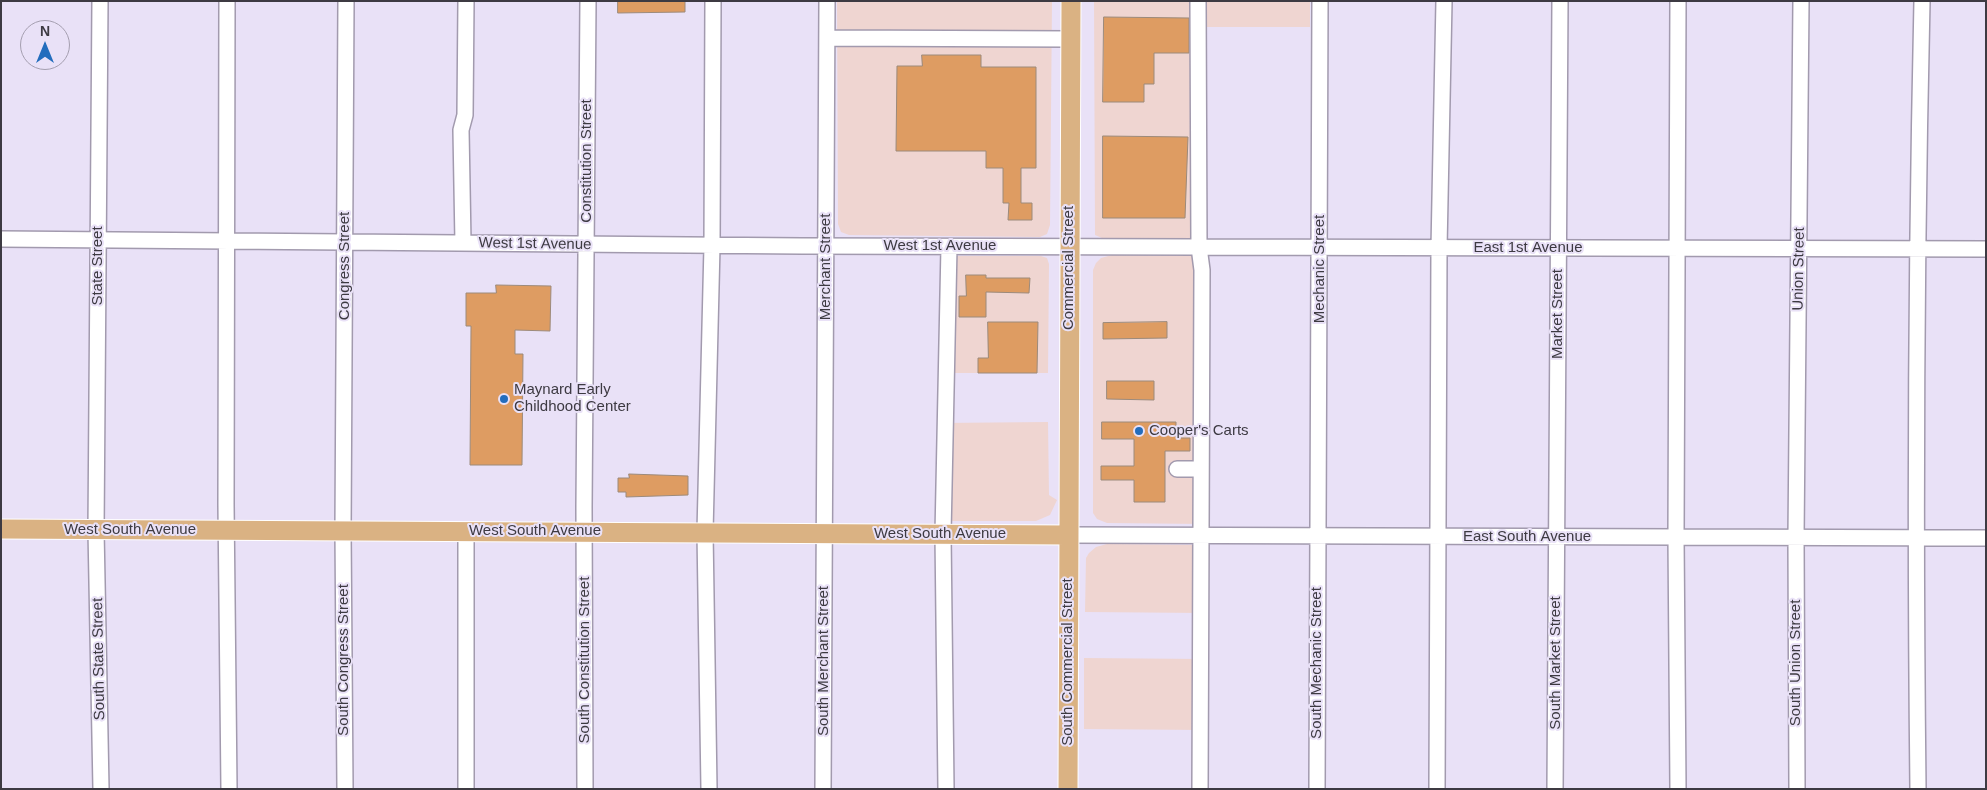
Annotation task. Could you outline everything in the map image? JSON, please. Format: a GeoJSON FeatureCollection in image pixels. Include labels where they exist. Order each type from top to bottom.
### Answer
{"type":"FeatureCollection","features":[{"type":"Feature","properties":{"kind":"main road","name":"Commercial Street"},"geometry":{"type":"LineString","coordinates":[[1068,535],[1071,1]]}},
{"type":"Feature","properties":{"kind":"main road","name":"West South Avenue"},"geometry":{"type":"LineString","coordinates":[[1,528],[1068,535]]}},
{"type":"Feature","properties":{"kind":"main road","name":"South Commercial Street"},"geometry":{"type":"LineString","coordinates":[[1068,535],[1068,789]]}},
{"type":"Feature","properties":{"kind":"street","name":"State Street"},"geometry":{"type":"LineString","coordinates":[[96,530],[100,1]]}},
{"type":"Feature","properties":{"kind":"street"},"geometry":{"type":"LineString","coordinates":[[227,1],[226,530],[229,789]]}},
{"type":"Feature","properties":{"kind":"street","name":"Congress Street"},"geometry":{"type":"LineString","coordinates":[[344,530],[346,1]]}},
{"type":"Feature","properties":{"kind":"street"},"geometry":{"type":"LineString","coordinates":[[463,243],[461,130],[465,115],[466,1]]}},
{"type":"Feature","properties":{"kind":"street","name":"Constitution Street"},"geometry":{"type":"LineString","coordinates":[[584,531],[588,1]]}},
{"type":"Feature","properties":{"kind":"street"},"geometry":{"type":"LineString","coordinates":[[709,789],[705,532],[712,246],[713,1]]}},
{"type":"Feature","properties":{"kind":"street","name":"Merchant Street"},"geometry":{"type":"LineString","coordinates":[[824,534],[827,1]]}},
{"type":"Feature","properties":{"kind":"street"},"geometry":{"type":"LineString","coordinates":[[1198,1],[1199,247],[1202,270],[1200,789]]}},
{"type":"Feature","properties":{"kind":"street","name":"Mechanic Street"},"geometry":{"type":"LineString","coordinates":[[1318,536],[1320,1]]}},
{"type":"Feature","properties":{"kind":"street"},"geometry":{"type":"LineString","coordinates":[[1437,789],[1438,248],[1444,1]]}},
{"type":"Feature","properties":{"kind":"street","name":"Market Street"},"geometry":{"type":"LineString","coordinates":[[1556,537],[1560,1]]}},
{"type":"Feature","properties":{"kind":"street"},"geometry":{"type":"LineString","coordinates":[[1678,1],[1676,537],[1678,789]]}},
{"type":"Feature","properties":{"kind":"street","name":"Union Street"},"geometry":{"type":"LineString","coordinates":[[1796,537],[1801,1]]}},
{"type":"Feature","properties":{"kind":"street"},"geometry":{"type":"LineString","coordinates":[[1918,789],[1915,537],[1917,248],[1922,1]]}},
{"type":"Feature","properties":{"kind":"street"},"geometry":{"type":"LineString","coordinates":[[827,38],[1070,39]]}},
{"type":"Feature","properties":{"kind":"street","name":"West 1st Avenue"},"geometry":{"type":"LineString","coordinates":[[1,239],[712,246],[1070,247]]}},
{"type":"Feature","properties":{"kind":"street"},"geometry":{"type":"LineString","coordinates":[[946,789],[943,534],[949,247]]}},
{"type":"Feature","properties":{"kind":"street","name":"East 1st Avenue"},"geometry":{"type":"LineString","coordinates":[[1070,247],[1986,248]]}},
{"type":"Feature","properties":{"kind":"street"},"geometry":{"type":"LineString","coordinates":[[1177,469],[1201,469]]}},
{"type":"Feature","properties":{"kind":"street","name":"South State Street"},"geometry":{"type":"LineString","coordinates":[[96,530],[101,789]]}},
{"type":"Feature","properties":{"kind":"street","name":"South Congress Street"},"geometry":{"type":"LineString","coordinates":[[344,530],[345,789]]}},
{"type":"Feature","properties":{"kind":"street"},"geometry":{"type":"LineString","coordinates":[[466,531],[466,789]]}},
{"type":"Feature","properties":{"kind":"street","name":"South Constitution Street"},"geometry":{"type":"LineString","coordinates":[[584,531],[585,789]]}},
{"type":"Feature","properties":{"kind":"street","name":"South Merchant Street"},"geometry":{"type":"LineString","coordinates":[[823,789],[824,534]]}},
{"type":"Feature","properties":{"kind":"street","name":"East South Avenue"},"geometry":{"type":"LineString","coordinates":[[1068,535],[1986,538]]}},
{"type":"Feature","properties":{"kind":"street","name":"South Mechanic Street"},"geometry":{"type":"LineString","coordinates":[[1317,789],[1318,536]]}},
{"type":"Feature","properties":{"kind":"street","name":"South Market Street"},"geometry":{"type":"LineString","coordinates":[[1555,789],[1556,537]]}},
{"type":"Feature","properties":{"kind":"street","name":"South Union Street"},"geometry":{"type":"LineString","coordinates":[[1796,537],[1797,789]]}},
{"type":"Feature","properties":{"kind":"shaded area"},"geometry":{"type":"Polygon","coordinates":[[[837,1],[1052,1],[1050,225],[1047,234],[1040,237],[849,235],[841,232],[838,224],[837,1]]]}},
{"type":"Feature","properties":{"kind":"shaded area"},"geometry":{"type":"Polygon","coordinates":[[[1094,1],[1310,1],[1310,27],[1206,27],[1204,238],[1102,238],[1095,235],[1094,1]]]}},
{"type":"Feature","properties":{"kind":"shaded area"},"geometry":{"type":"Polygon","coordinates":[[[1112,255],[1205,256],[1203,524],[1107,523],[1097,519],[1093,513],[1093,270],[1101,258],[1112,255]]]}},
{"type":"Feature","properties":{"kind":"shaded area"},"geometry":{"type":"Polygon","coordinates":[[[942,256],[1041,256],[1047,258],[1049,264],[1048,373],[940,373],[942,256]]]}},
{"type":"Feature","properties":{"kind":"shaded area"},"geometry":{"type":"Polygon","coordinates":[[[1048,422],[1049,495],[1057,500],[1050,515],[1036,521],[937,521],[939,423],[1048,422]]]}},
{"type":"Feature","properties":{"kind":"shaded area"},"geometry":{"type":"Polygon","coordinates":[[[1107,544],[1204,545],[1203,613],[1085,612],[1086,558],[1096,547],[1107,544]]]}},
{"type":"Feature","properties":{"kind":"shaded area"},"geometry":{"type":"Polygon","coordinates":[[[1084,658],[1203,659],[1203,730],[1084,729],[1084,658]]]}},
{"type":"Feature","properties":{"kind":"building"},"geometry":{"type":"Polygon","coordinates":[[[618,1],[685,1],[685,12],[618,13],[618,1]]]}},
{"type":"Feature","properties":{"kind":"building"},"geometry":{"type":"Polygon","coordinates":[[[1104,17],[1189,18],[1189,53],[1154,53],[1154,84],[1144,84],[1144,102],[1103,102],[1104,17]]]}},
{"type":"Feature","properties":{"kind":"building"},"geometry":{"type":"Polygon","coordinates":[[[922,55],[981,55],[981,67],[1036,67],[1036,168],[1021,168],[1021,203],[1032,203],[1032,220],[1008,220],[1009,203],[1003,203],[1003,168],[986,168],[986,151],[896,151],[897,66],[922,66],[922,55]]]}},
{"type":"Feature","properties":{"kind":"building"},"geometry":{"type":"Polygon","coordinates":[[[1103,136],[1188,137],[1185,218],[1103,218],[1103,136]]]}},
{"type":"Feature","properties":{"kind":"building"},"geometry":{"type":"Polygon","coordinates":[[[966,275],[986,275],[986,278],[1030,278],[1029,293],[986,292],[986,317],[959,317],[959,296],[966,296],[966,275]]]}},
{"type":"Feature","properties":{"kind":"building"},"geometry":{"type":"Polygon","coordinates":[[[496,285],[551,286],[550,331],[515,330],[515,354],[523,354],[522,465],[470,465],[471,326],[466,326],[466,293],[496,293],[496,285]]]}},
{"type":"Feature","properties":{"kind":"building"},"geometry":{"type":"Polygon","coordinates":[[[988,322],[1038,322],[1037,373],[978,373],[978,358],[988,358],[988,322]]]}},
{"type":"Feature","properties":{"kind":"building"},"geometry":{"type":"Polygon","coordinates":[[[1167,322],[1167,338],[1103,339],[1103,323],[1167,322]]]}},
{"type":"Feature","properties":{"kind":"building"},"geometry":{"type":"Polygon","coordinates":[[[1107,381],[1154,381],[1154,400],[1107,399],[1107,381]]]}},
{"type":"Feature","properties":{"kind":"building"},"geometry":{"type":"Polygon","coordinates":[[[1102,422],[1176,422],[1176,438],[1190,438],[1190,451],[1165,451],[1165,502],[1134,502],[1134,480],[1101,480],[1101,466],[1134,466],[1134,439],[1102,439],[1102,422]]]}},
{"type":"Feature","properties":{"kind":"building"},"geometry":{"type":"Polygon","coordinates":[[[629,474],[688,476],[688,495],[626,497],[626,492],[618,492],[618,478],[629,478],[629,474]]]}},
{"type":"Feature","properties":{"kind":"place","name":"Maynard Early Childhood Center"},"geometry":{"type":"Point","coordinates":[504,399]}},
{"type":"Feature","properties":{"kind":"place","name":"Cooper's Carts"},"geometry":{"type":"Point","coordinates":[1139,431]}}]}
